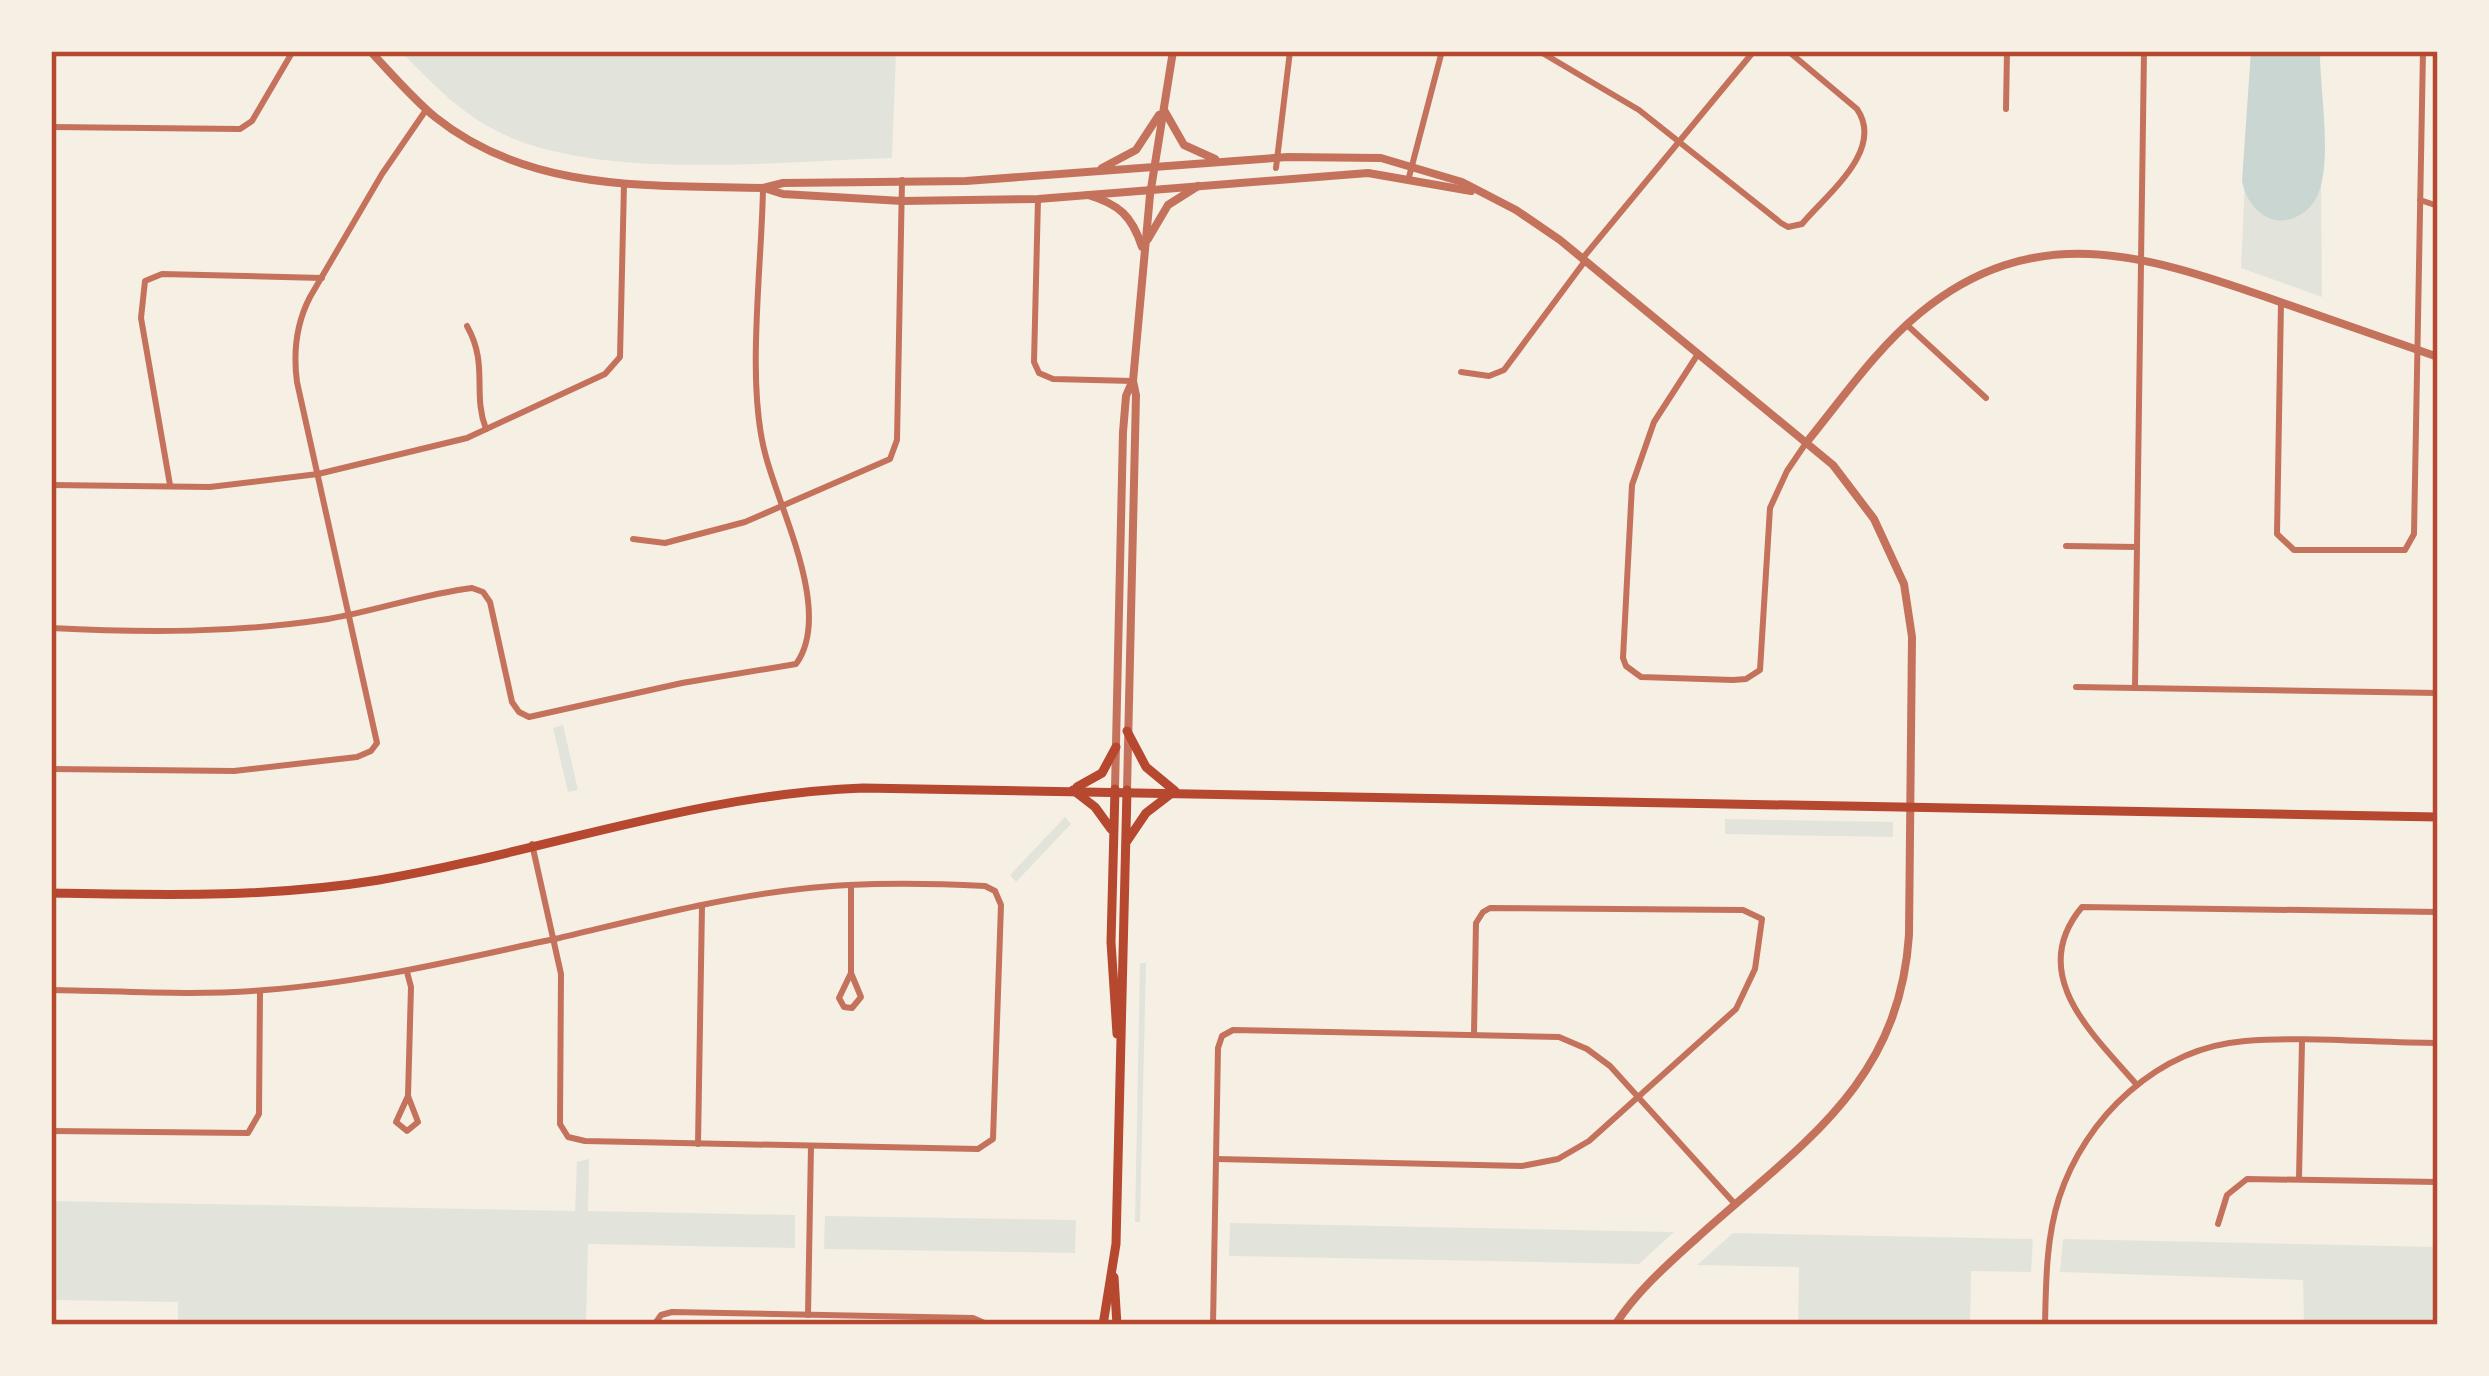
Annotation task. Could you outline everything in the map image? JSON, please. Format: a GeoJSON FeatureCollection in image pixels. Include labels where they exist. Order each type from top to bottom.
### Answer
{"type":"FeatureCollection","features":[{"type":"Feature","properties":{"kind":"main road"},"geometry":{"type":"LineString","coordinates":[[1127,730],[1146,767],[1175,791]]}},
{"type":"Feature","properties":{"kind":"main road"},"geometry":{"type":"LineString","coordinates":[[1072,789],[1102,773],[1116,747]]}},
{"type":"Feature","properties":{"kind":"main road"},"geometry":{"type":"LineString","coordinates":[[1072,789],[1095,806],[1113,833]]}},
{"type":"Feature","properties":{"kind":"main road"},"geometry":{"type":"LineString","coordinates":[[51,893],[213,896],[287,892],[386,878],[702,805],[805,790],[1115,789],[2438,817]]}},
{"type":"Feature","properties":{"kind":"main road"},"geometry":{"type":"LineString","coordinates":[[1115,789],[1111,942],[1119,1051]]}},
{"type":"Feature","properties":{"kind":"main road"},"geometry":{"type":"LineString","coordinates":[[1117,1325],[1113,1268],[1127,790]]}},
{"type":"Feature","properties":{"kind":"main road"},"geometry":{"type":"LineString","coordinates":[[1125,846],[1145,813],[1175,791]]}},
{"type":"Feature","properties":{"kind":"main road"},"geometry":{"type":"LineString","coordinates":[[1103,1325],[1113,1268]]}},
{"type":"Feature","properties":{"kind":"street"},"geometry":{"type":"LineString","coordinates":[[51,127],[241,129],[252,122],[292,51]]}},
{"type":"Feature","properties":{"kind":"street"},"geometry":{"type":"LineString","coordinates":[[370,51],[427,110],[462,136],[507,160],[571,179],[763,188],[783,194],[902,201],[1038,200],[1368,172],[1473,190]]}},
{"type":"Feature","properties":{"kind":"street"},"geometry":{"type":"LineString","coordinates":[[1127,790],[1133,381],[1151,188],[1173,51]]}},
{"type":"Feature","properties":{"kind":"street"},"geometry":{"type":"LineString","coordinates":[[1276,163],[1290,51]]}},
{"type":"Feature","properties":{"kind":"street"},"geometry":{"type":"LineString","coordinates":[[1409,177],[1442,51]]}},
{"type":"Feature","properties":{"kind":"street"},"geometry":{"type":"LineString","coordinates":[[1539,51],[1621,98],[1788,226],[1802,224],[1863,150],[1866,129],[1848,100],[1788,51]]}},
{"type":"Feature","properties":{"kind":"street"},"geometry":{"type":"LineString","coordinates":[[1460,372],[1489,376],[1504,370],[1584,260],[1754,51]]}},
{"type":"Feature","properties":{"kind":"street"},"geometry":{"type":"LineString","coordinates":[[2006,109],[2007,51]]}},
{"type":"Feature","properties":{"kind":"street"},"geometry":{"type":"LineString","coordinates":[[2134,687],[2144,51]]}},
{"type":"Feature","properties":{"kind":"street"},"geometry":{"type":"LineString","coordinates":[[2281,302],[2276,526],[2281,541],[2294,550],[2396,553],[2414,540],[2423,51]]}},
{"type":"Feature","properties":{"kind":"street"},"geometry":{"type":"LineString","coordinates":[[1163,109],[1184,145],[1226,161]]}},
{"type":"Feature","properties":{"kind":"street"},"geometry":{"type":"LineString","coordinates":[[1096,171],[1136,150],[1163,109]]}},
{"type":"Feature","properties":{"kind":"street"},"geometry":{"type":"LineString","coordinates":[[51,769],[234,771],[364,755],[375,747],[378,735],[297,382],[295,350],[303,311],[382,174],[427,110]]}},
{"type":"Feature","properties":{"kind":"street"},"geometry":{"type":"LineString","coordinates":[[763,188],[783,183],[966,181],[1343,156],[1412,165],[1462,182],[1516,210],[1584,260],[1806,443],[1856,490],[1904,584],[1912,637],[1908,955],[1902,987],[1881,1049],[1842,1106],[1662,1270],[1615,1325]]}},
{"type":"Feature","properties":{"kind":"street"},"geometry":{"type":"LineString","coordinates":[[633,539],[665,543],[725,528],[880,466],[895,450],[902,180]]}},
{"type":"Feature","properties":{"kind":"street"},"geometry":{"type":"LineString","coordinates":[[51,485],[246,484],[318,475],[449,444],[605,374],[617,364],[624,184]]}},
{"type":"Feature","properties":{"kind":"street"},"geometry":{"type":"LineString","coordinates":[[1144,252],[1167,206],[1203,184]]}},
{"type":"Feature","properties":{"kind":"street"},"geometry":{"type":"LineString","coordinates":[[51,628],[221,631],[350,614],[478,589],[490,602],[512,702],[518,712],[530,717],[682,683],[791,667],[802,653],[806,602],[800,553],[764,451],[758,397],[763,188]]}},
{"type":"Feature","properties":{"kind":"street"},"geometry":{"type":"LineString","coordinates":[[1081,193],[1120,207],[1144,252]]}},
{"type":"Feature","properties":{"kind":"street"},"geometry":{"type":"LineString","coordinates":[[1038,200],[1034,362],[1039,373],[1053,379],[1133,381]]}},
{"type":"Feature","properties":{"kind":"street"},"geometry":{"type":"LineString","coordinates":[[2420,200],[2438,206]]}},
{"type":"Feature","properties":{"kind":"street"},"geometry":{"type":"LineString","coordinates":[[1698,354],[1654,422],[1633,485],[1623,658],[1640,677],[1746,680],[1760,670],[1770,508],[1787,470],[1871,362],[1907,325],[1970,281],[2020,262],[2098,252],[2142,257],[2438,357]]}},
{"type":"Feature","properties":{"kind":"street"},"geometry":{"type":"LineString","coordinates":[[170,486],[141,318],[145,281],[162,274],[322,278]]}},
{"type":"Feature","properties":{"kind":"street"},"geometry":{"type":"LineString","coordinates":[[1907,325],[1986,398]]}},
{"type":"Feature","properties":{"kind":"street"},"geometry":{"type":"LineString","coordinates":[[467,326],[480,349],[481,416],[486,429]]}},
{"type":"Feature","properties":{"kind":"street"},"geometry":{"type":"LineString","coordinates":[[1115,789],[1122,451],[1126,396],[1133,381]]}},
{"type":"Feature","properties":{"kind":"street"},"geometry":{"type":"LineString","coordinates":[[2066,546],[2137,547]]}},
{"type":"Feature","properties":{"kind":"street"},"geometry":{"type":"LineString","coordinates":[[2076,687],[2438,693]]}},
{"type":"Feature","properties":{"kind":"street"},"geometry":{"type":"LineString","coordinates":[[51,990],[260,991],[407,972],[555,939],[702,905],[802,889],[981,885],[998,896],[996,1130],[991,1142],[978,1149],[579,1141],[563,1131],[562,982],[555,939],[532,844]]}},
{"type":"Feature","properties":{"kind":"street"},"geometry":{"type":"LineString","coordinates":[[850,973],[861,999],[849,1008],[839,998],[850,973],[851,885]]}},
{"type":"Feature","properties":{"kind":"street"},"geometry":{"type":"LineString","coordinates":[[698,1144],[702,905]]}},
{"type":"Feature","properties":{"kind":"street"},"geometry":{"type":"LineString","coordinates":[[2137,1085],[2076,1013],[2063,989],[2064,948],[2082,907],[2438,911]]}},
{"type":"Feature","properties":{"kind":"street"},"geometry":{"type":"LineString","coordinates":[[1216,1159],[1541,1164],[1581,1148],[1736,1009],[1750,986],[1760,949],[1763,926],[1759,914],[1743,910],[1490,908],[1477,923],[1474,1034]]}},
{"type":"Feature","properties":{"kind":"street"},"geometry":{"type":"LineString","coordinates":[[407,972],[411,986],[408,1096],[418,1122],[407,1131],[396,1121],[408,1096]]}},
{"type":"Feature","properties":{"kind":"street"},"geometry":{"type":"LineString","coordinates":[[51,1131],[248,1133],[259,1114],[260,991]]}},
{"type":"Feature","properties":{"kind":"street"},"geometry":{"type":"LineString","coordinates":[[1213,1325],[1218,1048],[1226,1032],[1558,1037],[1578,1044],[1610,1066],[1735,1204]]}},
{"type":"Feature","properties":{"kind":"street"},"geometry":{"type":"LineString","coordinates":[[2045,1325],[2047,1258],[2065,1182],[2086,1141],[2137,1085],[2178,1059],[2245,1041],[2438,1043]]}},
{"type":"Feature","properties":{"kind":"street"},"geometry":{"type":"LineString","coordinates":[[2299,1178],[2302,1042]]}},
{"type":"Feature","properties":{"kind":"street"},"geometry":{"type":"LineString","coordinates":[[808,1315],[811,1146]]}},
{"type":"Feature","properties":{"kind":"street"},"geometry":{"type":"LineString","coordinates":[[2218,1223],[2227,1195],[2238,1184],[2257,1178],[2438,1182]]}},
{"type":"Feature","properties":{"kind":"street"},"geometry":{"type":"LineString","coordinates":[[654,1325],[661,1315],[672,1312],[973,1318],[989,1325]]}},
{"type":"Feature","properties":{"kind":"shaded area"},"geometry":{"type":"Polygon","coordinates":[[[400,51],[896,51],[892,158],[686,165],[579,156],[532,145],[491,128],[454,103],[400,51]]]}},
{"type":"Feature","properties":{"kind":"shaded area"},"geometry":{"type":"Polygon","coordinates":[[[2251,51],[2320,51],[2322,297],[2241,268],[2251,51]]]}},
{"type":"Feature","properties":{"kind":"shaded area"},"geometry":{"type":"Polygon","coordinates":[[[2251,51],[2320,51],[2323,177],[2310,207],[2288,220],[2259,211],[2242,181],[2251,51]]]}},
{"type":"Feature","properties":{"kind":"shaded area"},"geometry":{"type":"Polygon","coordinates":[[[563,725],[578,790],[568,792],[553,728],[563,725]]]}},
{"type":"Feature","properties":{"kind":"shaded area"},"geometry":{"type":"Polygon","coordinates":[[[1065,817],[1071,824],[1016,882],[1010,875],[1065,817]]]}},
{"type":"Feature","properties":{"kind":"shaded area"},"geometry":{"type":"Polygon","coordinates":[[[1725,819],[1893,822],[1893,837],[1725,834],[1725,819]]]}},
{"type":"Feature","properties":{"kind":"shaded area"},"geometry":{"type":"Polygon","coordinates":[[[1140,963],[1146,963],[1140,1222],[1135,1222],[1140,963]]]}},
{"type":"Feature","properties":{"kind":"shaded area"},"geometry":{"type":"Polygon","coordinates":[[[589,1159],[588,1211],[795,1215],[795,1248],[588,1244],[586,1325],[178,1325],[178,1302],[51,1300],[51,1201],[575,1211],[577,1162],[589,1159]]]}},
{"type":"Feature","properties":{"kind":"shaded area"},"geometry":{"type":"Polygon","coordinates":[[[825,1216],[1076,1220],[1075,1253],[824,1249],[825,1216]]]}},
{"type":"Feature","properties":{"kind":"shaded area"},"geometry":{"type":"Polygon","coordinates":[[[1230,1223],[1674,1232],[1639,1264],[1229,1256],[1230,1223]]]}},
{"type":"Feature","properties":{"kind":"shaded area"},"geometry":{"type":"Polygon","coordinates":[[[1733,1233],[2033,1239],[2031,1272],[1971,1271],[1970,1325],[1798,1325],[1799,1267],[1697,1265],[1733,1233]]]}},
{"type":"Feature","properties":{"kind":"shaded area"},"geometry":{"type":"Polygon","coordinates":[[[2063,1239],[2438,1247],[2438,1325],[2304,1325],[2303,1280],[2060,1272],[2063,1239]]]}}]}
